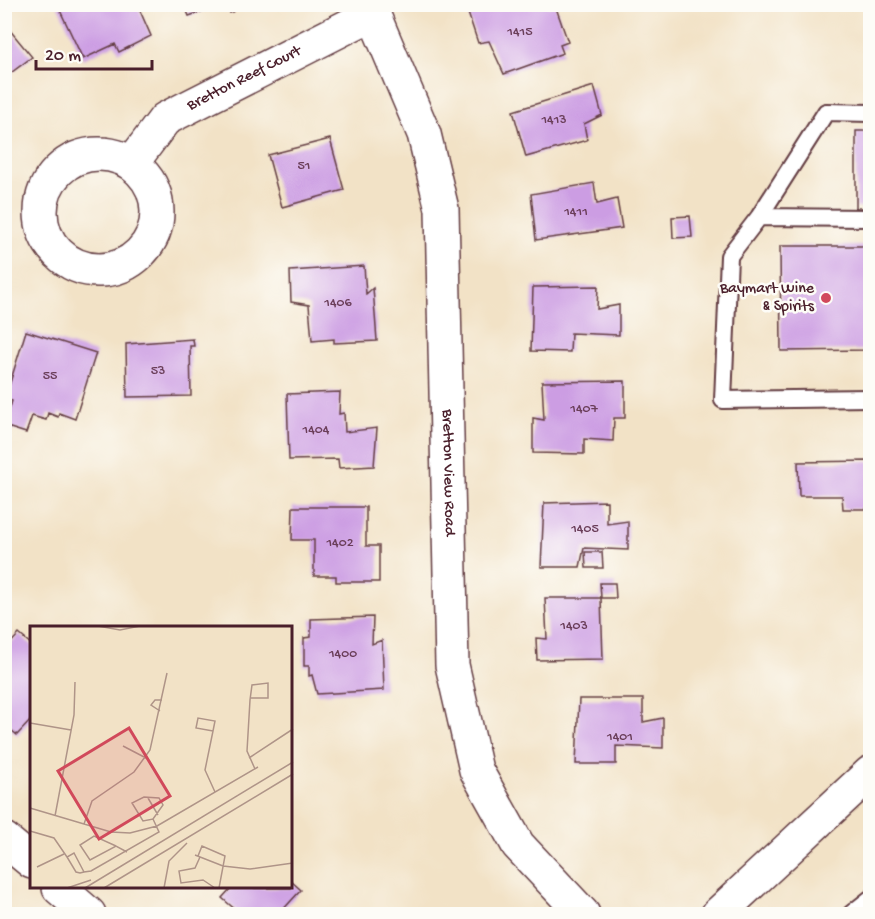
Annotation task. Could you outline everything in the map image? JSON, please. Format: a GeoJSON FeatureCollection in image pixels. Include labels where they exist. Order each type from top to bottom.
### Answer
{"type":"FeatureCollection","features":[{"type":"Feature","properties":{"kind":"street","name":"Bretton Reef Court"},"geometry":{"type":"LineString","coordinates":[[132,163],[165,119],[371,9]]}},
{"type":"Feature","properties":{"kind":"street","name":"Bretton View Road"},"geometry":{"type":"LineString","coordinates":[[371,9],[424,134],[442,209],[452,664],[476,770],[518,845],[583,915]]}},
{"type":"Feature","properties":{"kind":"street"},"geometry":{"type":"LineString","coordinates":[[718,915],[870,773]]}},
{"type":"Feature","properties":{"kind":"street"},"geometry":{"type":"LineString","coordinates":[[4,839],[30,860]]}},
{"type":"Feature","properties":{"kind":"street"},"geometry":{"type":"LineString","coordinates":[[60,889],[89,915]]}},
{"type":"Feature","properties":{"kind":"lane"},"geometry":{"type":"LineString","coordinates":[[870,113],[826,112],[759,217],[729,256],[723,400],[870,398]]}},
{"type":"Feature","properties":{"kind":"lane"},"geometry":{"type":"LineString","coordinates":[[759,217],[870,218]]}},
{"type":"Feature","properties":{"kind":"lane"},"geometry":{"type":"LineString","coordinates":[[851,915],[870,899]]}},
{"type":"Feature","properties":{"kind":"building"},"geometry":{"type":"Polygon","coordinates":[[[57,4],[137,4],[151,36],[119,52],[115,44],[83,59],[57,4]]]}},
{"type":"Feature","properties":{"kind":"building"},"geometry":{"type":"Polygon","coordinates":[[[184,4],[222,4],[189,16],[184,4]]]}},
{"type":"Feature","properties":{"kind":"building"},"geometry":{"type":"Polygon","coordinates":[[[226,4],[248,4],[230,13],[226,4]]]}},
{"type":"Feature","properties":{"kind":"building"},"geometry":{"type":"Polygon","coordinates":[[[481,4],[547,4],[548,7],[555,5],[568,42],[560,45],[563,53],[504,74],[489,41],[478,43],[467,10],[481,4]]]}},
{"type":"Feature","properties":{"kind":"building"},"geometry":{"type":"Polygon","coordinates":[[[4,23],[32,57],[4,78],[4,23]]]}},
{"type":"Feature","properties":{"kind":"building"},"geometry":{"type":"Polygon","coordinates":[[[594,86],[602,115],[584,124],[587,140],[526,157],[513,111],[594,86]]]}},
{"type":"Feature","properties":{"kind":"building"},"geometry":{"type":"Polygon","coordinates":[[[856,131],[870,131],[870,208],[856,208],[856,131]]]}},
{"type":"Feature","properties":{"kind":"building"},"geometry":{"type":"Polygon","coordinates":[[[330,139],[344,190],[282,207],[268,155],[330,139]]]}},
{"type":"Feature","properties":{"kind":"building"},"geometry":{"type":"Polygon","coordinates":[[[594,183],[597,204],[617,199],[622,228],[536,240],[531,194],[594,183]]]}},
{"type":"Feature","properties":{"kind":"building"},"geometry":{"type":"Polygon","coordinates":[[[690,216],[692,237],[673,238],[672,217],[690,216]]]}},
{"type":"Feature","properties":{"kind":"building","name":"Baymart Wine & Spirits"},"geometry":{"type":"Polygon","coordinates":[[[780,246],[870,246],[870,350],[781,351],[780,246]]]}},
{"type":"Feature","properties":{"kind":"building"},"geometry":{"type":"Polygon","coordinates":[[[364,266],[366,294],[373,288],[377,341],[334,343],[334,339],[312,341],[309,305],[291,302],[290,271],[364,266]]]}},
{"type":"Feature","properties":{"kind":"building"},"geometry":{"type":"Polygon","coordinates":[[[598,286],[597,309],[619,305],[619,335],[571,333],[570,352],[531,351],[533,287],[598,286]]]}},
{"type":"Feature","properties":{"kind":"building"},"geometry":{"type":"Polygon","coordinates":[[[26,331],[96,353],[75,419],[59,413],[58,417],[48,413],[46,420],[32,416],[26,433],[4,426],[12,401],[5,399],[26,331]]]}},
{"type":"Feature","properties":{"kind":"building"},"geometry":{"type":"Polygon","coordinates":[[[193,339],[194,346],[190,346],[191,396],[127,397],[126,344],[193,339]]]}},
{"type":"Feature","properties":{"kind":"building"},"geometry":{"type":"Polygon","coordinates":[[[625,381],[625,418],[614,418],[613,441],[584,439],[584,454],[533,453],[533,418],[544,420],[542,382],[625,381]]]}},
{"type":"Feature","properties":{"kind":"building"},"geometry":{"type":"Polygon","coordinates":[[[340,392],[339,414],[344,413],[345,432],[377,428],[374,466],[339,468],[338,459],[289,460],[287,394],[340,392]]]}},
{"type":"Feature","properties":{"kind":"building"},"geometry":{"type":"Polygon","coordinates":[[[870,461],[870,509],[843,509],[842,496],[799,496],[798,462],[870,461]]]}},
{"type":"Feature","properties":{"kind":"building"},"geometry":{"type":"Polygon","coordinates":[[[607,501],[607,524],[628,521],[628,550],[584,548],[580,567],[541,567],[544,503],[607,501]]]}},
{"type":"Feature","properties":{"kind":"building"},"geometry":{"type":"Polygon","coordinates":[[[293,507],[366,507],[366,546],[379,546],[379,582],[336,582],[336,576],[314,576],[314,540],[292,540],[293,507]]]}},
{"type":"Feature","properties":{"kind":"building"},"geometry":{"type":"Polygon","coordinates":[[[585,552],[602,552],[603,568],[586,568],[585,552]]]}},
{"type":"Feature","properties":{"kind":"building"},"geometry":{"type":"Polygon","coordinates":[[[600,583],[615,583],[616,598],[601,598],[600,583]]]}},
{"type":"Feature","properties":{"kind":"building"},"geometry":{"type":"Polygon","coordinates":[[[545,598],[601,598],[603,659],[537,660],[536,638],[547,639],[545,598]]]}},
{"type":"Feature","properties":{"kind":"building"},"geometry":{"type":"Polygon","coordinates":[[[373,617],[372,644],[382,640],[384,690],[317,694],[312,675],[309,676],[309,666],[304,666],[304,638],[311,637],[311,619],[373,617]]]}},
{"type":"Feature","properties":{"kind":"building"},"geometry":{"type":"Polygon","coordinates":[[[19,634],[30,643],[30,721],[17,735],[4,724],[4,650],[19,634]]]}},
{"type":"Feature","properties":{"kind":"building"},"geometry":{"type":"Polygon","coordinates":[[[579,699],[643,699],[643,722],[663,718],[663,748],[616,746],[616,764],[576,764],[579,699]]]}},
{"type":"Feature","properties":{"kind":"building"},"geometry":{"type":"Polygon","coordinates":[[[292,882],[301,890],[279,914],[235,914],[238,912],[222,898],[230,889],[292,889],[292,882]]]}},
{"type":"Feature","properties":{"kind":"place","name":"Baymart Wine & Spirits"},"geometry":{"type":"Point","coordinates":[826,298]}}]}
